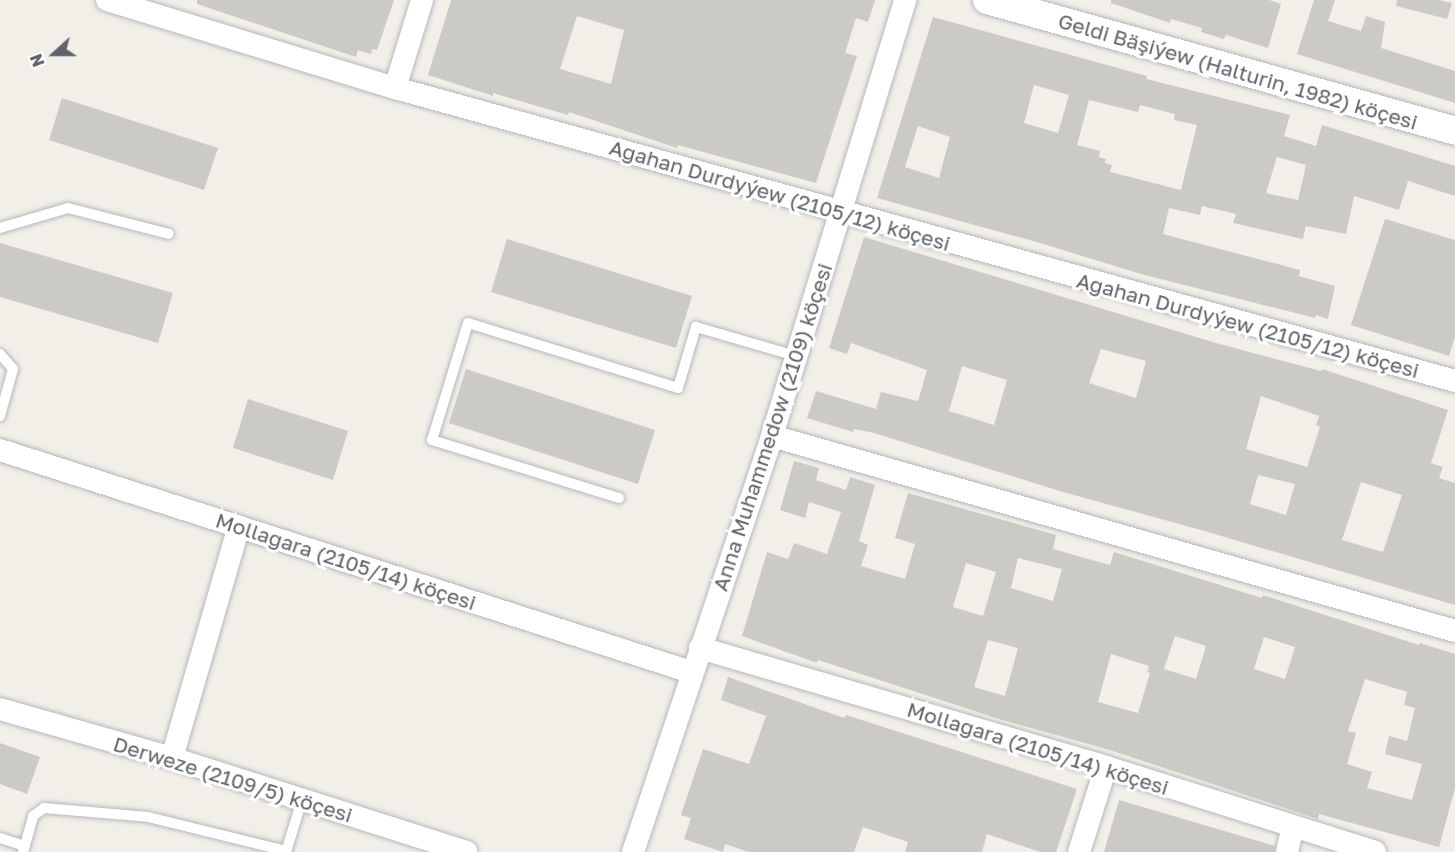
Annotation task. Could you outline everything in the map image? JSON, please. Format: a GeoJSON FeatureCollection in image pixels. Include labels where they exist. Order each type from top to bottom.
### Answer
{"type":"FeatureCollection","features":[{"type":"Feature","properties":{"kind":"street","name":"Agahan Durdyýew (2105/12) köçesi"},"geometry":{"type":"LineString","coordinates":[[107,0],[394,88],[1455,381]]}},
{"type":"Feature","properties":{"kind":"street"},"geometry":{"type":"LineString","coordinates":[[394,88],[422,0]]}},
{"type":"Feature","properties":{"kind":"street","name":"Anna Muhammedow (2109) köçesi"},"geometry":{"type":"LineString","coordinates":[[633,852],[691,672],[772,436],[904,0]]}},
{"type":"Feature","properties":{"kind":"street","name":"Geldi Bäşiýew (Halturin, 1982) köçesi"},"geometry":{"type":"LineString","coordinates":[[987,0],[1455,131]]}},
{"type":"Feature","properties":{"kind":"street"},"geometry":{"type":"LineString","coordinates":[[772,436],[1455,631]]}},
{"type":"Feature","properties":{"kind":"street","name":"Mollagara (2105/14) köçesi"},"geometry":{"type":"LineString","coordinates":[[0,450],[691,672]]}},
{"type":"Feature","properties":{"kind":"street"},"geometry":{"type":"LineString","coordinates":[[172,758],[239,526]]}},
{"type":"Feature","properties":{"kind":"street","name":"Mollagara (2105/14) köçesi"},"geometry":{"type":"LineString","coordinates":[[700,648],[1106,767],[1375,852]]}},
{"type":"Feature","properties":{"kind":"street","name":"Derweze (2109/5) köçesi"},"geometry":{"type":"LineString","coordinates":[[0,709],[172,758],[302,800],[438,848],[466,852]]}},
{"type":"Feature","properties":{"kind":"street"},"geometry":{"type":"LineString","coordinates":[[1079,852],[1106,767]]}},
{"type":"Feature","properties":{"kind":"street"},"geometry":{"type":"LineString","coordinates":[[1287,852],[1293,827]]}},
{"type":"Feature","properties":{"kind":"lane"},"geometry":{"type":"LineString","coordinates":[[0,228],[68,208],[169,234]]}},
{"type":"Feature","properties":{"kind":"lane"},"geometry":{"type":"LineString","coordinates":[[619,498],[432,440],[468,323],[678,388],[696,327],[796,356]]}},
{"type":"Feature","properties":{"kind":"lane"},"geometry":{"type":"LineString","coordinates":[[0,354],[13,369],[0,416]]}},
{"type":"Feature","properties":{"kind":"lane"},"geometry":{"type":"LineString","coordinates":[[0,837],[24,849],[33,816],[44,808],[147,817],[286,852],[302,800]]}},
{"type":"Feature","properties":{"kind":"building"},"geometry":{"type":"Polygon","coordinates":[[[197,0],[394,0],[377,50],[372,49],[371,54],[358,50],[356,57],[197,4],[197,0]]]}},
{"type":"Feature","properties":{"kind":"building"},"geometry":{"type":"Polygon","coordinates":[[[451,0],[875,0],[868,22],[856,18],[845,53],[857,56],[816,183],[678,145],[677,148],[569,112],[568,115],[493,93],[493,96],[428,75],[451,0]],[[577,16],[560,69],[611,84],[624,30],[577,16]]]}},
{"type":"Feature","properties":{"kind":"building"},"geometry":{"type":"Polygon","coordinates":[[[1111,0],[1269,0],[1281,4],[1268,48],[1226,35],[1224,39],[1201,32],[1202,28],[1171,19],[1170,23],[1111,3],[1111,0]]]}},
{"type":"Feature","properties":{"kind":"building"},"geometry":{"type":"Polygon","coordinates":[[[1314,0],[1335,0],[1328,21],[1361,31],[1366,16],[1385,22],[1381,48],[1455,71],[1455,103],[1297,54],[1314,0]]]}},
{"type":"Feature","properties":{"kind":"building"},"geometry":{"type":"Polygon","coordinates":[[[1397,0],[1439,0],[1452,3],[1447,19],[1396,6],[1397,0]]]}},
{"type":"Feature","properties":{"kind":"building"},"geometry":{"type":"Polygon","coordinates":[[[933,17],[1147,76],[1146,79],[1290,115],[1284,136],[1316,146],[1322,125],[1455,166],[1455,196],[1408,181],[1399,210],[1354,196],[1346,234],[1306,226],[1303,239],[1233,223],[1236,214],[1202,206],[1200,215],[1169,208],[1163,234],[1300,270],[1299,276],[1335,286],[1328,319],[1316,315],[1315,318],[1141,274],[1040,243],[877,198],[933,17]],[[1034,85],[1024,123],[1058,133],[1069,95],[1034,85]],[[1089,100],[1077,145],[1100,151],[1099,157],[1106,159],[1105,163],[1112,165],[1110,172],[1181,190],[1197,125],[1174,120],[1175,114],[1140,105],[1138,112],[1089,100]],[[918,126],[905,167],[939,178],[950,137],[918,126]],[[1277,157],[1266,193],[1298,200],[1306,165],[1277,157]]]}},
{"type":"Feature","properties":{"kind":"building"},"geometry":{"type":"Polygon","coordinates":[[[62,98],[218,148],[204,190],[49,140],[62,98]]]}},
{"type":"Feature","properties":{"kind":"building"},"geometry":{"type":"Polygon","coordinates":[[[1385,219],[1455,240],[1455,337],[1449,356],[1351,325],[1385,219]]]}},
{"type":"Feature","properties":{"kind":"building"},"geometry":{"type":"Polygon","coordinates":[[[864,237],[1216,343],[1321,371],[1322,369],[1448,410],[1431,463],[1443,467],[1439,478],[1455,483],[1455,605],[1063,492],[874,433],[854,429],[853,432],[807,418],[816,391],[876,409],[881,392],[918,401],[927,370],[851,343],[847,354],[829,348],[864,237]],[[1101,349],[1089,383],[1136,398],[1146,361],[1101,349]],[[962,366],[949,411],[994,425],[1007,380],[962,366]],[[1261,396],[1246,449],[1307,467],[1320,427],[1316,425],[1319,416],[1261,396]],[[1258,475],[1250,504],[1286,515],[1295,484],[1258,475]],[[1361,482],[1342,540],[1383,552],[1402,495],[1361,482]]]}},
{"type":"Feature","properties":{"kind":"building"},"geometry":{"type":"Polygon","coordinates":[[[507,239],[692,296],[676,348],[491,292],[507,239]]]}},
{"type":"Feature","properties":{"kind":"building"},"geometry":{"type":"Polygon","coordinates":[[[0,243],[173,293],[158,343],[0,297],[0,243]]]}},
{"type":"Feature","properties":{"kind":"building"},"geometry":{"type":"Polygon","coordinates":[[[466,369],[655,430],[638,484],[449,423],[466,369]]]}},
{"type":"Feature","properties":{"kind":"building"},"geometry":{"type":"Polygon","coordinates":[[[248,399],[348,431],[333,480],[233,448],[248,399]]]}},
{"type":"Feature","properties":{"kind":"building"},"geometry":{"type":"Polygon","coordinates":[[[794,461],[819,468],[816,480],[846,490],[850,477],[875,485],[859,541],[868,545],[861,566],[905,579],[915,544],[895,538],[908,493],[1056,535],[1053,549],[1110,565],[1114,552],[1455,654],[1455,788],[1439,847],[1319,814],[1318,819],[1110,750],[999,719],[818,660],[817,663],[742,636],[767,552],[788,559],[794,543],[827,554],[841,512],[809,502],[805,518],[780,510],[794,461]],[[1018,558],[1011,588],[1053,601],[1062,569],[1018,558]],[[966,563],[953,607],[983,616],[996,572],[966,563]],[[1175,636],[1164,669],[1196,679],[1206,646],[1175,636]],[[1264,637],[1254,669],[1285,679],[1295,647],[1264,637]],[[988,640],[974,687],[1005,696],[1018,648],[988,640]],[[1111,654],[1098,702],[1138,713],[1150,673],[1147,672],[1149,666],[1111,654]],[[1365,679],[1348,731],[1356,733],[1347,764],[1372,772],[1367,788],[1412,800],[1422,764],[1385,754],[1389,736],[1407,741],[1415,708],[1404,705],[1407,692],[1365,679]]]}},
{"type":"Feature","properties":{"kind":"building"},"geometry":{"type":"Polygon","coordinates":[[[728,677],[844,718],[846,715],[1077,789],[1056,852],[1040,852],[987,834],[982,852],[905,852],[908,842],[863,827],[854,852],[749,852],[725,844],[723,852],[684,839],[691,818],[681,815],[703,749],[749,764],[766,716],[721,700],[728,677]]]}},
{"type":"Feature","properties":{"kind":"building"},"geometry":{"type":"Polygon","coordinates":[[[0,743],[40,757],[27,794],[0,784],[0,743]]]}},
{"type":"Feature","properties":{"kind":"building"},"geometry":{"type":"Polygon","coordinates":[[[1119,800],[1275,846],[1274,852],[1104,852],[1119,800]]]}}]}
